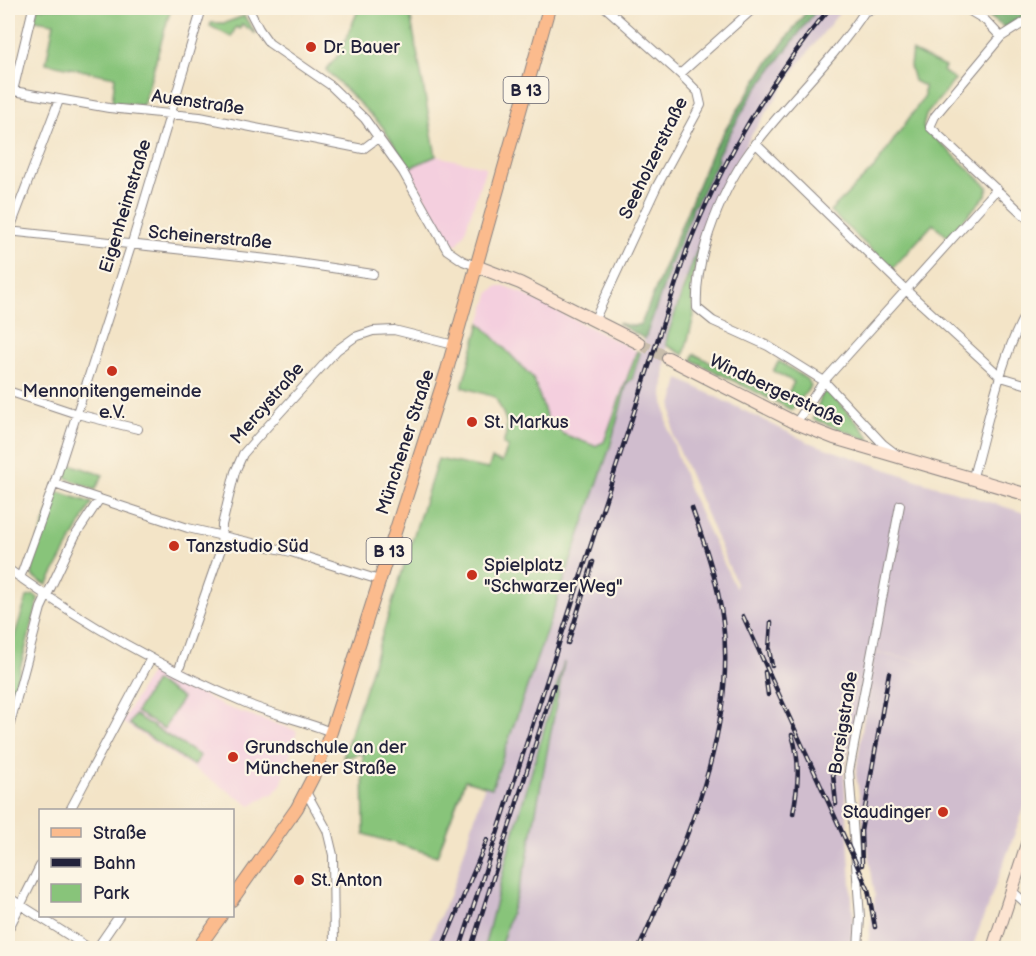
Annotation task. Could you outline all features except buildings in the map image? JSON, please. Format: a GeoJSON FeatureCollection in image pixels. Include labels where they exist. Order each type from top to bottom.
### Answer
{"type":"FeatureCollection","features":[{"type":"Feature","properties":{"kind":"main road","name":"Münchener Straße"},"geometry":{"type":"LineString","coordinates":[[234,897],[306,792],[331,732],[454,345],[549,8]]}},
{"type":"Feature","properties":{"kind":"main road"},"geometry":{"type":"LineString","coordinates":[[198,948],[220,917]]}},
{"type":"Feature","properties":{"kind":"street"},"geometry":{"type":"LineString","coordinates":[[10,91],[33,8]]}},
{"type":"Feature","properties":{"kind":"street"},"geometry":{"type":"LineString","coordinates":[[204,8],[224,8]]}},
{"type":"Feature","properties":{"kind":"street","name":"Eigenheimstraße"},"geometry":{"type":"LineString","coordinates":[[21,578],[131,246],[204,8]]}},
{"type":"Feature","properties":{"kind":"street"},"geometry":{"type":"LineString","coordinates":[[248,8],[269,43],[341,94],[379,137],[403,172],[447,250],[455,257],[520,283],[639,343]]}},
{"type":"Feature","properties":{"kind":"street"},"geometry":{"type":"LineString","coordinates":[[606,8],[680,74]]}},
{"type":"Feature","properties":{"kind":"street","name":"Seeholzerstraße"},"geometry":{"type":"LineString","coordinates":[[594,321],[650,200],[701,105],[698,92],[680,74],[754,8]]}},
{"type":"Feature","properties":{"kind":"street"},"geometry":{"type":"LineString","coordinates":[[879,8],[863,9],[843,43],[755,143],[732,184],[711,230],[701,259],[697,308],[712,321],[768,345],[824,381],[883,444],[906,461]]}},
{"type":"Feature","properties":{"kind":"street"},"geometry":{"type":"LineString","coordinates":[[965,8],[985,20],[1001,37]]}},
{"type":"Feature","properties":{"kind":"street"},"geometry":{"type":"LineString","coordinates":[[1029,20],[1001,37],[935,116],[930,127],[941,141],[1029,219]]}},
{"type":"Feature","properties":{"kind":"street","name":"Auenstraße"},"geometry":{"type":"LineString","coordinates":[[10,91],[59,100],[172,113],[363,149],[379,137]]}},
{"type":"Feature","properties":{"kind":"street"},"geometry":{"type":"LineString","coordinates":[[8,232],[59,100]]}},
{"type":"Feature","properties":{"kind":"street"},"geometry":{"type":"LineString","coordinates":[[755,143],[906,291],[1001,377],[1029,385]]}},
{"type":"Feature","properties":{"kind":"street"},"geometry":{"type":"LineString","coordinates":[[796,423],[824,381],[997,189]]}},
{"type":"Feature","properties":{"kind":"street","name":"Scheinerstraße"},"geometry":{"type":"LineString","coordinates":[[8,232],[277,260],[373,274]]}},
{"type":"Feature","properties":{"kind":"street"},"geometry":{"type":"LineString","coordinates":[[972,480],[1001,377],[1018,328],[1029,309]]}},
{"type":"Feature","properties":{"kind":"street","name":"Mercystraße"},"geometry":{"type":"LineString","coordinates":[[178,672],[221,549],[235,472],[243,454],[346,342],[373,331],[394,330],[454,345]]}},
{"type":"Feature","properties":{"kind":"street","name":"Windbergerstraße"},"geometry":{"type":"LineString","coordinates":[[668,358],[796,423],[834,438],[906,461],[1029,495]]}},
{"type":"Feature","properties":{"kind":"street"},"geometry":{"type":"LineString","coordinates":[[8,391],[77,414],[138,429]]}},
{"type":"Feature","properties":{"kind":"street"},"geometry":{"type":"LineString","coordinates":[[54,484],[188,528],[291,552],[379,580]]}},
{"type":"Feature","properties":{"kind":"street"},"geometry":{"type":"LineString","coordinates":[[8,731],[47,596],[75,536],[99,500]]}},
{"type":"Feature","properties":{"kind":"street","name":"Borsigstraße"},"geometry":{"type":"LineString","coordinates":[[858,948],[860,917],[849,771],[900,505]]}},
{"type":"Feature","properties":{"kind":"street"},"geometry":{"type":"LineString","coordinates":[[8,569],[47,596],[178,672],[248,704],[331,732]]}},
{"type":"Feature","properties":{"kind":"street"},"geometry":{"type":"LineString","coordinates":[[71,809],[151,658]]}},
{"type":"Feature","properties":{"kind":"street"},"geometry":{"type":"LineString","coordinates":[[306,792],[327,831],[333,855],[334,948]]}},
{"type":"Feature","properties":{"kind":"street"},"geometry":{"type":"LineString","coordinates":[[993,948],[1029,841]]}},
{"type":"Feature","properties":{"kind":"street"},"geometry":{"type":"LineString","coordinates":[[8,930],[39,868]]}},
{"type":"Feature","properties":{"kind":"street"},"geometry":{"type":"LineString","coordinates":[[1012,891],[1029,905]]}},
{"type":"Feature","properties":{"kind":"street"},"geometry":{"type":"LineString","coordinates":[[8,897],[39,917]]}},
{"type":"Feature","properties":{"kind":"street"},"geometry":{"type":"LineString","coordinates":[[39,917],[89,948]]}},
{"type":"Feature","properties":{"kind":"street"},"geometry":{"type":"LineString","coordinates":[[97,948],[118,917]]}},
{"type":"Feature","properties":{"kind":"shaded area"},"geometry":{"type":"Polygon","coordinates":[[[818,8],[843,8],[798,65],[750,137],[703,232],[689,276],[685,279],[667,337],[663,395],[668,428],[690,492],[736,589],[736,583],[673,436],[672,406],[679,379],[808,442],[920,481],[1028,514],[1028,798],[972,948],[867,948],[875,896],[856,774],[873,653],[961,668],[872,652],[844,772],[853,915],[851,948],[426,948],[453,887],[485,785],[492,787],[610,447],[627,384],[632,379],[668,265],[671,263],[692,214],[693,206],[718,160],[717,157],[751,97],[818,8]]]}},
{"type":"Feature","properties":{"kind":"shaded area"},"geometry":{"type":"Polygon","coordinates":[[[436,156],[486,167],[464,234],[457,245],[445,237],[409,168],[436,156]]]}},
{"type":"Feature","properties":{"kind":"shaded area"},"geometry":{"type":"Polygon","coordinates":[[[498,286],[505,286],[521,293],[637,351],[604,442],[596,446],[563,434],[547,418],[533,378],[480,323],[490,292],[498,286]]]}},
{"type":"Feature","properties":{"kind":"shaded area","name":"Grundschule an der Münchener Straße"},"geometry":{"type":"Polygon","coordinates":[[[157,669],[223,706],[297,731],[282,783],[273,794],[251,806],[122,722],[151,671],[157,669]]]}},
{"type":"Feature","properties":{"kind":"green space"},"geometry":{"type":"Polygon","coordinates":[[[37,8],[171,8],[143,105],[112,103],[115,77],[46,63],[54,23],[35,20],[37,8]]]}},
{"type":"Feature","properties":{"kind":"green space"},"geometry":{"type":"Polygon","coordinates":[[[359,8],[409,8],[436,156],[409,168],[382,126],[326,70],[340,53],[359,8]]]}},
{"type":"Feature","properties":{"kind":"green space"},"geometry":{"type":"Polygon","coordinates":[[[809,8],[818,8],[751,97],[717,156],[718,160],[693,206],[671,264],[668,265],[669,271],[645,339],[617,323],[633,326],[641,324],[712,151],[764,68],[809,8]]]}},
{"type":"Feature","properties":{"kind":"green space"},"geometry":{"type":"Polygon","coordinates":[[[977,8],[1028,8],[1028,13],[1005,28],[977,8]]]}},
{"type":"Feature","properties":{"kind":"green space"},"geometry":{"type":"Polygon","coordinates":[[[244,16],[256,34],[242,24],[240,29],[236,27],[231,37],[210,26],[211,23],[225,23],[244,16]]]}},
{"type":"Feature","properties":{"kind":"green space"},"geometry":{"type":"Polygon","coordinates":[[[912,51],[945,67],[943,71],[955,80],[926,115],[923,127],[988,187],[986,195],[948,237],[933,224],[892,269],[830,211],[874,168],[924,97],[924,86],[914,81],[910,66],[912,51]]]}},
{"type":"Feature","properties":{"kind":"green space"},"geometry":{"type":"Polygon","coordinates":[[[703,232],[691,286],[694,316],[684,355],[666,345],[667,337],[703,232]]]}},
{"type":"Feature","properties":{"kind":"green space"},"geometry":{"type":"Polygon","coordinates":[[[480,323],[533,378],[547,418],[563,434],[595,446],[604,442],[637,351],[640,353],[632,379],[627,383],[610,447],[492,788],[465,780],[437,856],[364,834],[363,753],[343,758],[438,459],[488,469],[492,459],[502,462],[508,447],[503,444],[507,431],[506,420],[495,397],[462,387],[480,323]]]}},
{"type":"Feature","properties":{"kind":"green space"},"geometry":{"type":"Polygon","coordinates":[[[694,354],[784,401],[794,382],[773,371],[779,361],[808,380],[811,386],[792,410],[692,360],[694,354]]]}},
{"type":"Feature","properties":{"kind":"green space"},"geometry":{"type":"Polygon","coordinates":[[[829,391],[869,436],[869,440],[813,419],[823,392],[829,391]]]}},
{"type":"Feature","properties":{"kind":"green space"},"geometry":{"type":"Polygon","coordinates":[[[67,463],[103,475],[95,490],[67,478],[64,473],[67,463]]]}},
{"type":"Feature","properties":{"kind":"green space"},"geometry":{"type":"Polygon","coordinates":[[[59,492],[92,503],[47,585],[33,577],[32,570],[50,508],[59,492]]]}},
{"type":"Feature","properties":{"kind":"green space"},"geometry":{"type":"Polygon","coordinates":[[[34,595],[38,598],[36,610],[8,712],[8,656],[27,597],[34,595]]]}},
{"type":"Feature","properties":{"kind":"green space"},"geometry":{"type":"Polygon","coordinates":[[[564,662],[526,864],[500,948],[484,948],[509,849],[564,662]]]}},
{"type":"Feature","properties":{"kind":"green space"},"geometry":{"type":"Polygon","coordinates":[[[155,681],[182,698],[164,729],[136,712],[155,681]]]}},
{"type":"Feature","properties":{"kind":"green space"},"geometry":{"type":"Polygon","coordinates":[[[135,715],[200,756],[194,766],[129,724],[135,715]]]}},
{"type":"Feature","properties":{"kind":"tunnel"},"geometry":{"type":"LineString","coordinates":[[639,343],[668,358]]}},
{"type":"Feature","properties":{"kind":"railway"},"geometry":{"type":"LineString","coordinates":[[460,948],[687,249],[716,184],[749,122],[787,64],[830,8]]}},
{"type":"Feature","properties":{"kind":"railway"},"geometry":{"type":"LineString","coordinates":[[639,948],[689,831],[703,790],[722,706],[725,664],[721,607],[692,508]]}},
{"type":"Feature","properties":{"kind":"railway"},"geometry":{"type":"LineString","coordinates":[[568,643],[593,562]]}},
{"type":"Feature","properties":{"kind":"railway"},"geometry":{"type":"LineString","coordinates":[[743,616],[868,889],[875,927]]}},
{"type":"Feature","properties":{"kind":"railway"},"geometry":{"type":"LineString","coordinates":[[771,622],[769,650],[772,666]]}},
{"type":"Feature","properties":{"kind":"railway"},"geometry":{"type":"LineString","coordinates":[[765,672],[768,695]]}},
{"type":"Feature","properties":{"kind":"railway"},"geometry":{"type":"LineString","coordinates":[[862,865],[861,831],[889,673]]}},
{"type":"Feature","properties":{"kind":"railway"},"geometry":{"type":"LineString","coordinates":[[471,948],[554,685]]}},
{"type":"Feature","properties":{"kind":"railway"},"geometry":{"type":"LineString","coordinates":[[836,804],[833,774],[842,725]]}},
{"type":"Feature","properties":{"kind":"railway"},"geometry":{"type":"LineString","coordinates":[[792,735],[797,755],[798,774],[793,814]]}},
{"type":"Feature","properties":{"kind":"railway"},"geometry":{"type":"LineString","coordinates":[[442,948],[487,840]]}},
{"type":"Feature","properties":{"kind":"place","name":"Dr. Bauer"},"geometry":{"type":"Point","coordinates":[311,47]}},
{"type":"Feature","properties":{"kind":"place","name":"Mennonitengemeinde e.V."},"geometry":{"type":"Point","coordinates":[112,371]}},
{"type":"Feature","properties":{"kind":"place","name":"St. Markus"},"geometry":{"type":"Point","coordinates":[472,422]}},
{"type":"Feature","properties":{"kind":"place","name":"Tanzstudio Süd"},"geometry":{"type":"Point","coordinates":[174,546]}},
{"type":"Feature","properties":{"kind":"place","name":"Spielplatz \"Schwarzer Weg\""},"geometry":{"type":"Point","coordinates":[472,575]}},
{"type":"Feature","properties":{"kind":"place","name":"Grundschule an der Münchener Straße"},"geometry":{"type":"Point","coordinates":[233,757]}},
{"type":"Feature","properties":{"kind":"place","name":"Staudinger"},"geometry":{"type":"Point","coordinates":[943,812]}},
{"type":"Feature","properties":{"kind":"place","name":"St. Anton"},"geometry":{"type":"Point","coordinates":[299,880]}}]}
